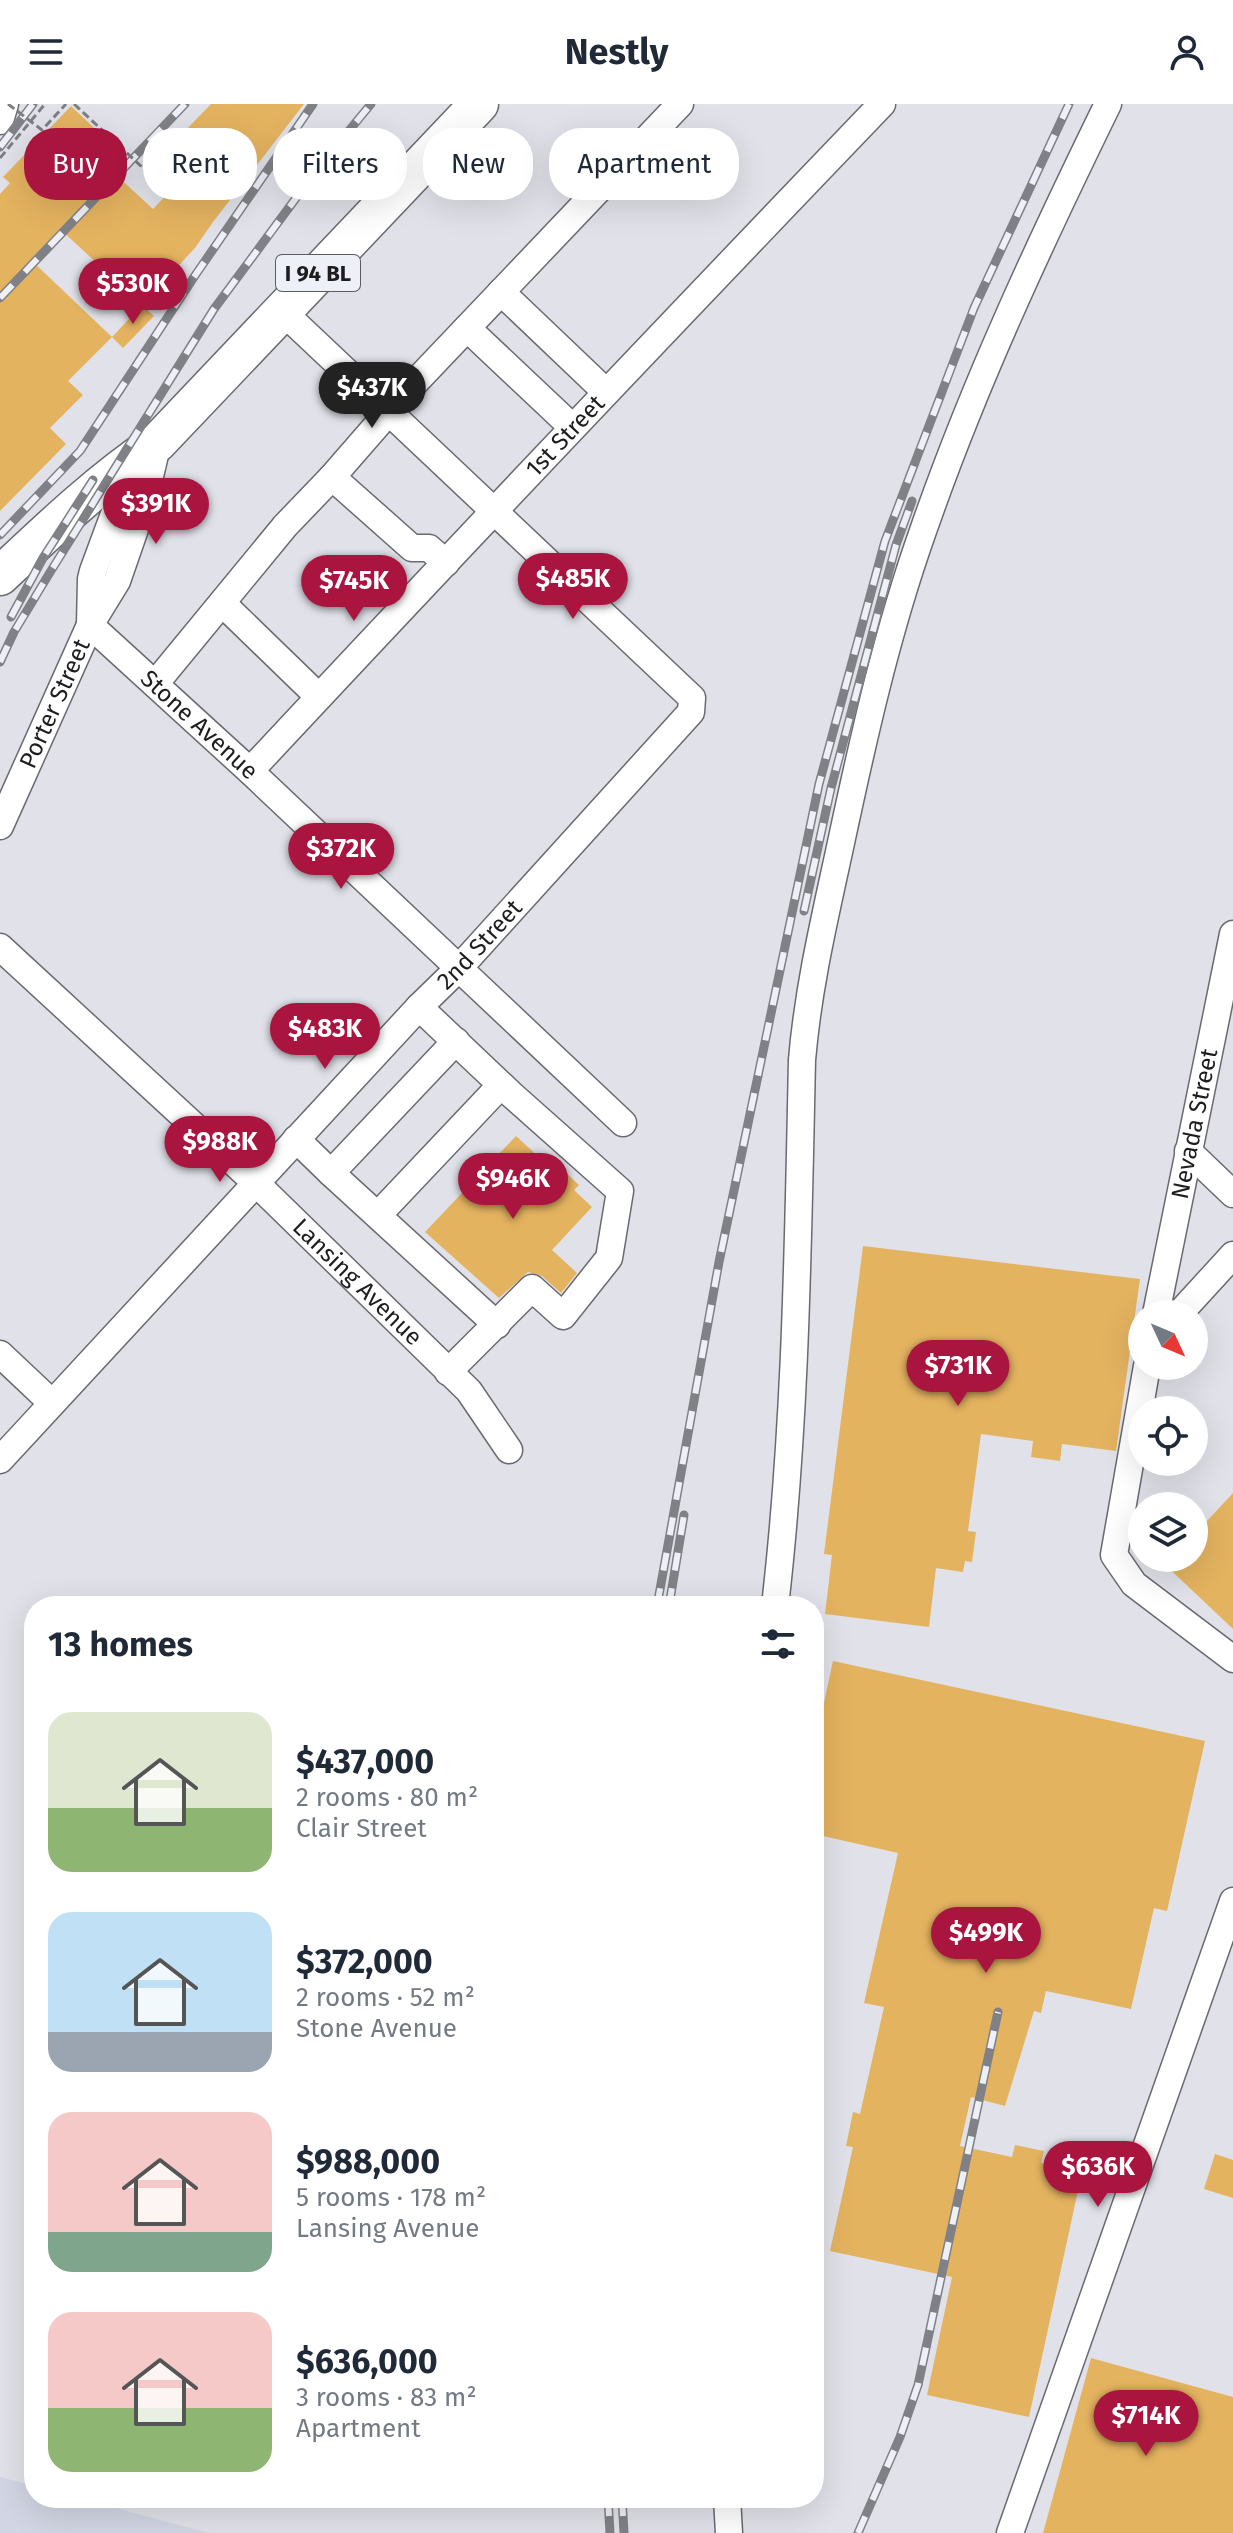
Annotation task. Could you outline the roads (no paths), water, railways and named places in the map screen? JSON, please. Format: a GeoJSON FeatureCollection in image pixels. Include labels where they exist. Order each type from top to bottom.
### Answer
{"type":"FeatureCollection","features":[{"type":"Feature","properties":{"kind":"highway","name":"I 94 BL"},"geometry":{"type":"LineString","coordinates":[[0,576],[81,499],[158,442],[479,104]]}},
{"type":"Feature","properties":{"kind":"street"},"geometry":{"type":"LineString","coordinates":[[0,121],[6,104]]}},
{"type":"Feature","properties":{"kind":"street"},"geometry":{"type":"LineString","coordinates":[[155,684],[285,526],[467,328],[680,104]]}},
{"type":"Feature","properties":{"kind":"street","name":"1st Street"},"geometry":{"type":"LineString","coordinates":[[250,771],[496,512],[572,427],[882,104]]}},
{"type":"Feature","properties":{"kind":"street"},"geometry":{"type":"LineString","coordinates":[[776,1596],[787,1496],[792,1407],[804,1032],[811,984],[853,785],[878,682],[923,530],[977,391],[1037,250],[1108,104]]}},
{"type":"Feature","properties":{"kind":"street"},"geometry":{"type":"LineString","coordinates":[[501,292],[606,392]]}},
{"type":"Feature","properties":{"kind":"street"},"geometry":{"type":"LineString","coordinates":[[282,311],[496,512]]}},
{"type":"Feature","properties":{"kind":"street"},"geometry":{"type":"LineString","coordinates":[[467,328],[572,427]]}},
{"type":"Feature","properties":{"kind":"street","name":"Porter Street"},"geometry":{"type":"LineString","coordinates":[[0,826],[90,625],[117,581],[143,506],[158,442]]}},
{"type":"Feature","properties":{"kind":"street"},"geometry":{"type":"LineString","coordinates":[[332,477],[409,546],[429,548],[446,563]]}},
{"type":"Feature","properties":{"kind":"street","name":"2nd Street"},"geometry":{"type":"LineString","coordinates":[[0,1460],[419,1007],[459,968],[691,712],[692,698],[496,512]]}},
{"type":"Feature","properties":{"kind":"street"},"geometry":{"type":"LineString","coordinates":[[222,603],[319,697]]}},
{"type":"Feature","properties":{"kind":"street","name":"Stone Avenue"},"geometry":{"type":"LineString","coordinates":[[90,625],[250,771],[623,1123]]}},
{"type":"Feature","properties":{"kind":"street","name":"Nevada Street"},"geometry":{"type":"LineString","coordinates":[[1159,1300],[1233,934]]}},
{"type":"Feature","properties":{"kind":"street","name":"Lansing Avenue"},"geometry":{"type":"LineString","coordinates":[[0,947],[256,1183],[469,1391],[509,1450]]}},
{"type":"Feature","properties":{"kind":"street"},"geometry":{"type":"LineString","coordinates":[[419,1007],[620,1191],[609,1258],[563,1316],[532,1288],[448,1372]]}},
{"type":"Feature","properties":{"kind":"street"},"geometry":{"type":"LineString","coordinates":[[331,1173],[456,1041]]}},
{"type":"Feature","properties":{"kind":"street"},"geometry":{"type":"LineString","coordinates":[[378,1215],[501,1085]]}},
{"type":"Feature","properties":{"kind":"street"},"geometry":{"type":"LineString","coordinates":[[296,1139],[497,1325]]}},
{"type":"Feature","properties":{"kind":"street"},"geometry":{"type":"LineString","coordinates":[[1188,1151],[1233,1194]]}},
{"type":"Feature","properties":{"kind":"street"},"geometry":{"type":"LineString","coordinates":[[1192,1300],[1233,1255]]}},
{"type":"Feature","properties":{"kind":"street"},"geometry":{"type":"LineString","coordinates":[[0,1354],[52,1403]]}},
{"type":"Feature","properties":{"kind":"street"},"geometry":{"type":"LineString","coordinates":[[1145,1380],[1114,1555],[1134,1584],[1233,1659]]}},
{"type":"Feature","properties":{"kind":"street"},"geometry":{"type":"LineString","coordinates":[[1010,2533],[1233,1901]]}},
{"type":"Feature","properties":{"kind":"street"},"geometry":{"type":"LineString","coordinates":[[728,2508],[729,2533]]}},
{"type":"Feature","properties":{"kind":"railway"},"geometry":{"type":"LineString","coordinates":[[0,147],[33,104]]}},
{"type":"Feature","properties":{"kind":"railway"},"geometry":{"type":"LineString","coordinates":[[0,298],[185,104]]}},
{"type":"Feature","properties":{"kind":"railway"},"geometry":{"type":"LineString","coordinates":[[0,535],[80,451],[313,104]]}},
{"type":"Feature","properties":{"kind":"railway"},"geometry":{"type":"LineString","coordinates":[[0,662],[49,574],[214,309],[319,167],[371,104]]}},
{"type":"Feature","properties":{"kind":"railway"},"geometry":{"type":"LineString","coordinates":[[659,1596],[719,1262],[819,784],[885,541],[974,308],[1069,104]]}},
{"type":"Feature","properties":{"kind":"railway"},"geometry":{"type":"LineString","coordinates":[[11,617],[43,558],[93,480]]}},
{"type":"Feature","properties":{"kind":"railway"},"geometry":{"type":"LineString","coordinates":[[804,911],[831,788],[896,545],[912,501]]}},
{"type":"Feature","properties":{"kind":"railway"},"geometry":{"type":"LineString","coordinates":[[671,1596],[684,1515]]}},
{"type":"Feature","properties":{"kind":"railway"},"geometry":{"type":"LineString","coordinates":[[858,2533],[900,2437],[918,2385],[998,2012]]}},
{"type":"Feature","properties":{"kind":"railway"},"geometry":{"type":"LineString","coordinates":[[609,2508],[610,2533]]}},
{"type":"Feature","properties":{"kind":"railway"},"geometry":{"type":"LineString","coordinates":[[623,2508],[624,2533]]}}]}
